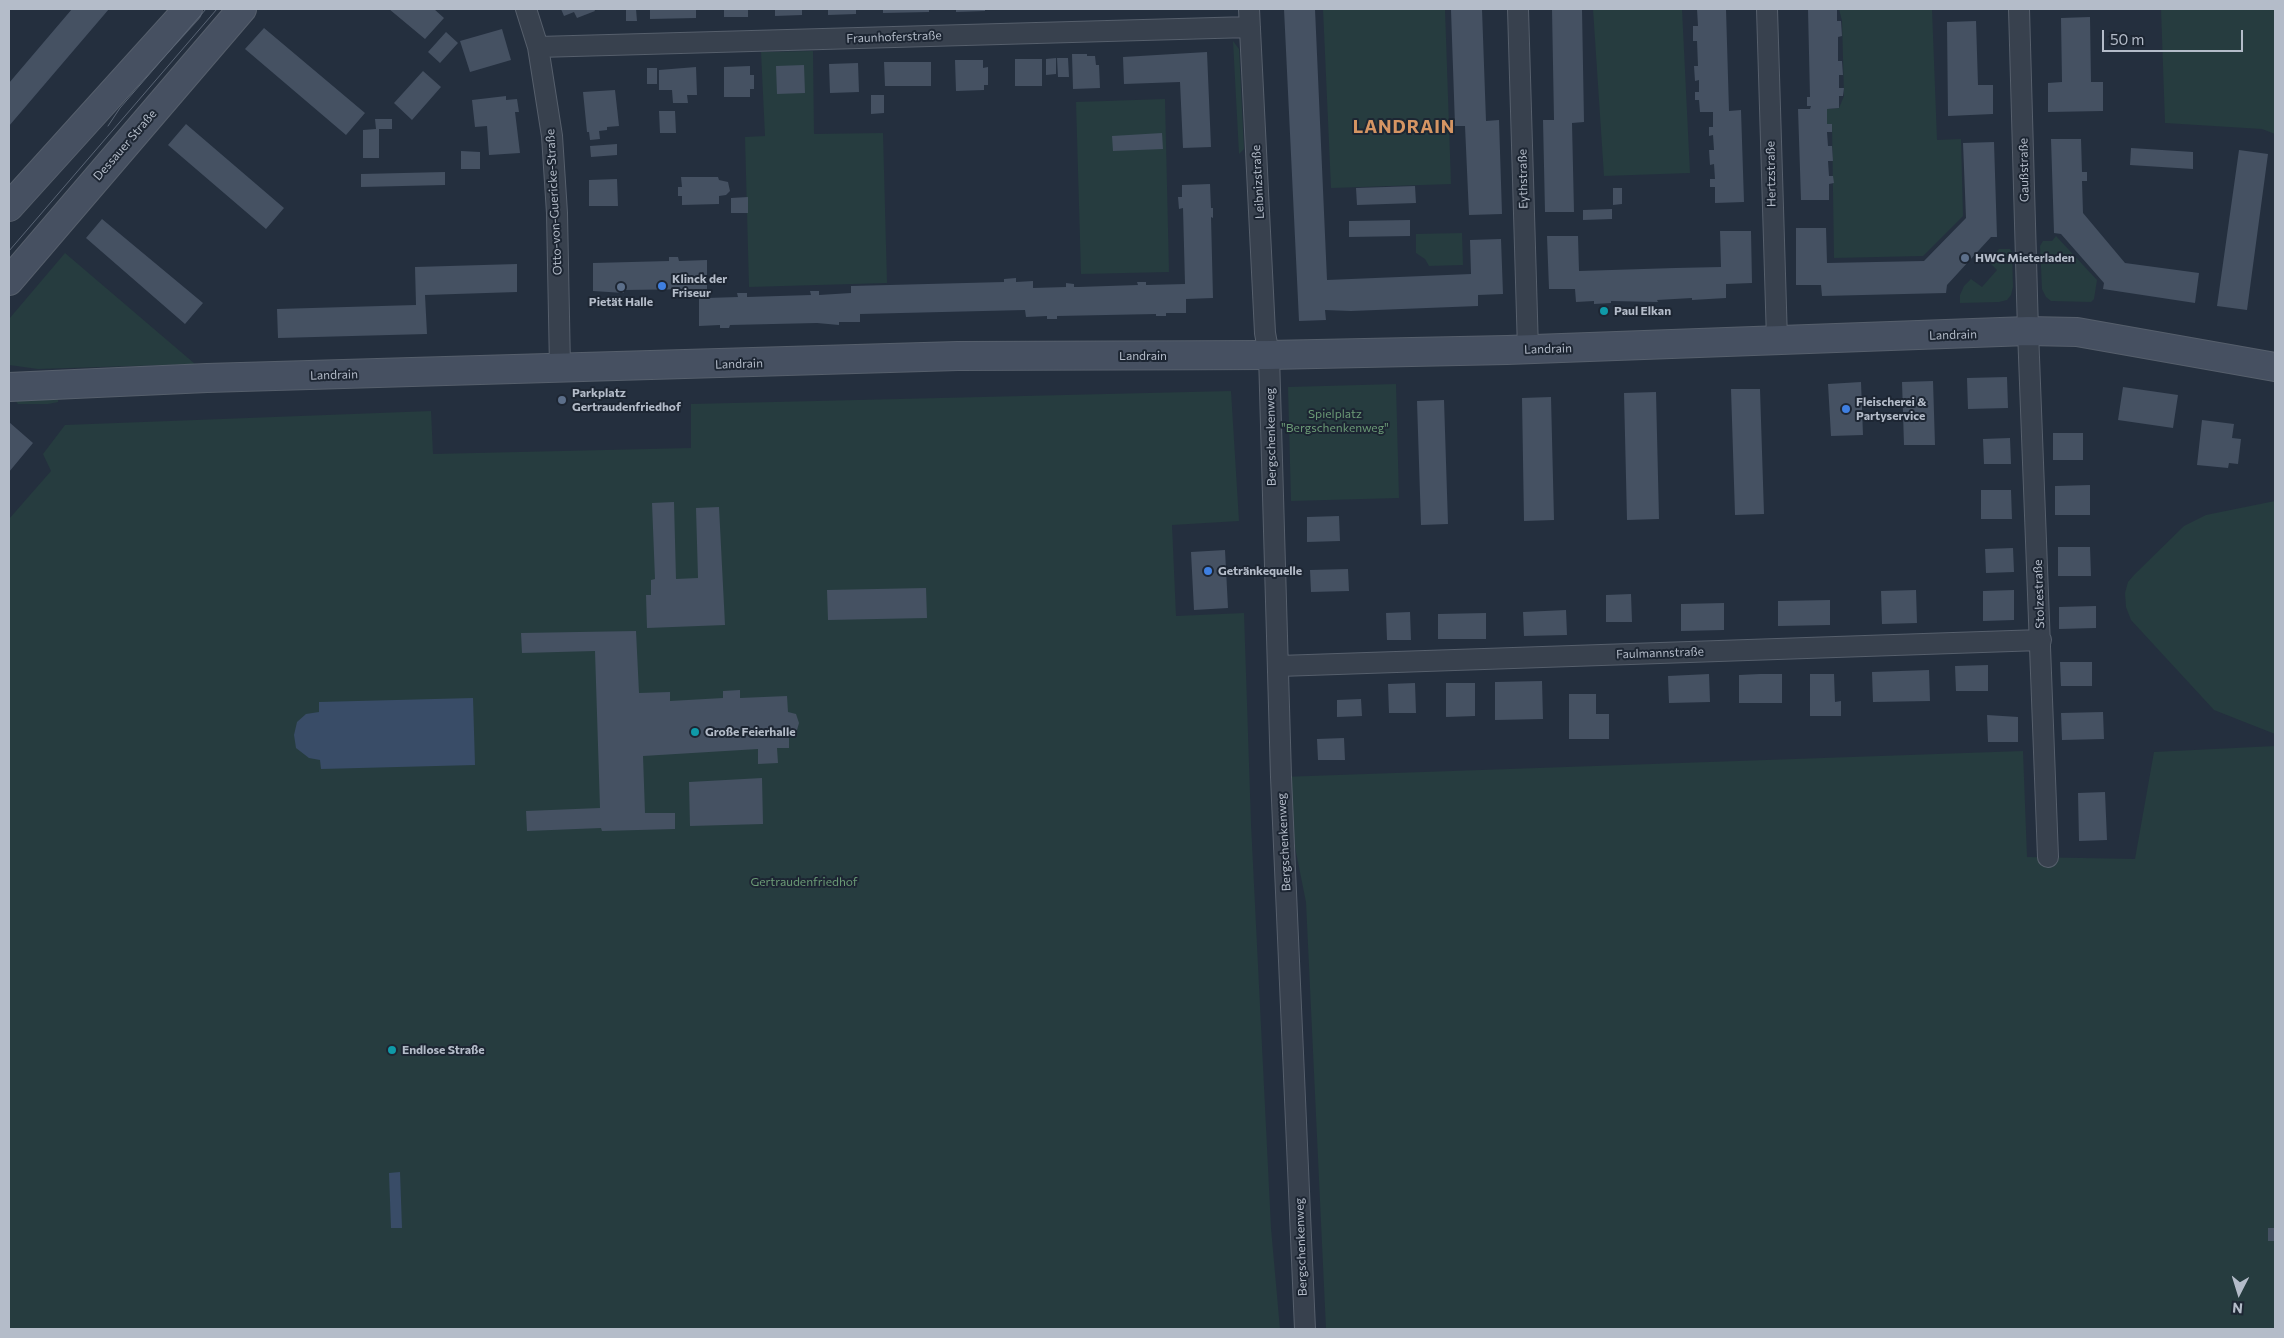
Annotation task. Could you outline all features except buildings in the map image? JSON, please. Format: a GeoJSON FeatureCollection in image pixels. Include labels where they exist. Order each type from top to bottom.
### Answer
{"type":"FeatureCollection","features":[{"type":"Feature","properties":{"kind":"street"},"geometry":{"type":"LineString","coordinates":[[9,207],[188,9]]}},
{"type":"Feature","properties":{"kind":"street","name":"Dessauer Straße"},"geometry":{"type":"LineString","coordinates":[[9,281],[242,9]]}},
{"type":"Feature","properties":{"kind":"street","name":"Otto-von-Guericke-Straße"},"geometry":{"type":"LineString","coordinates":[[526,9],[538,46],[548,104],[556,173],[560,368]]}},
{"type":"Feature","properties":{"kind":"street","name":"Eythstraße"},"geometry":{"type":"LineString","coordinates":[[1518,9],[1528,350]]}},
{"type":"Feature","properties":{"kind":"street","name":"Hertzstraße"},"geometry":{"type":"LineString","coordinates":[[1767,9],[1777,340]]}},
{"type":"Feature","properties":{"kind":"street","name":"Gaußstraße"},"geometry":{"type":"LineString","coordinates":[[2019,9],[2028,331]]}},
{"type":"Feature","properties":{"kind":"street","name":"Fraunhoferstraße"},"geometry":{"type":"LineString","coordinates":[[538,46],[1249,18]]}},
{"type":"Feature","properties":{"kind":"street","name":"Leibnizstraße"},"geometry":{"type":"LineString","coordinates":[[1249,18],[1265,333],[1269,355]]}},
{"type":"Feature","properties":{"kind":"street","name":"Landrain"},"geometry":{"type":"LineString","coordinates":[[9,387],[207,378],[958,356],[1269,355],[1528,350],[2028,331],[2077,332],[2275,367]]}},
{"type":"Feature","properties":{"kind":"street","name":"Stolzestraße"},"geometry":{"type":"LineString","coordinates":[[2028,331],[2048,857]]}},
{"type":"Feature","properties":{"kind":"street","name":"Bergschenkenweg"},"geometry":{"type":"LineString","coordinates":[[1269,355],[1281,777],[1305,1329]]}},
{"type":"Feature","properties":{"kind":"street","name":"Faulmannstraße"},"geometry":{"type":"LineString","coordinates":[[1279,666],[2041,640]]}},
{"type":"Feature","properties":{"kind":"green space"},"geometry":{"type":"Polygon","coordinates":[[[1323,9],[1445,9],[1451,184],[1331,188],[1323,9]]]}},
{"type":"Feature","properties":{"kind":"green space"},"geometry":{"type":"Polygon","coordinates":[[[1593,9],[1682,9],[1690,173],[1604,176],[1593,9]]]}},
{"type":"Feature","properties":{"kind":"green space"},"geometry":{"type":"Polygon","coordinates":[[[1839,9],[1932,9],[1937,140],[1961,139],[1963,216],[1923,256],[1834,258],[1832,124],[1827,124],[1827,109],[1839,108],[1844,96],[1842,21],[1839,9]]]}},
{"type":"Feature","properties":{"kind":"green space"},"geometry":{"type":"Polygon","coordinates":[[[2161,9],[2275,9],[2275,134],[2262,129],[2165,123],[2161,9]]]}},
{"type":"Feature","properties":{"kind":"green space"},"geometry":{"type":"Polygon","coordinates":[[[1233,41],[1239,49],[1244,149],[1239,154],[1233,41]]]}},
{"type":"Feature","properties":{"kind":"green space"},"geometry":{"type":"Polygon","coordinates":[[[813,51],[814,134],[883,133],[887,283],[749,287],[745,137],[765,136],[761,52],[813,51]]]}},
{"type":"Feature","properties":{"kind":"green space"},"geometry":{"type":"Polygon","coordinates":[[[1165,99],[1169,272],[1081,274],[1076,102],[1165,99]]]}},
{"type":"Feature","properties":{"kind":"green space"},"geometry":{"type":"Polygon","coordinates":[[[1462,233],[1463,265],[1429,266],[1425,259],[1416,253],[1416,234],[1462,233]]]}},
{"type":"Feature","properties":{"kind":"green space"},"geometry":{"type":"Polygon","coordinates":[[[2056,236],[2097,280],[2094,299],[2091,302],[2051,301],[2046,297],[2042,289],[2040,246],[2043,241],[2052,241],[2056,236]]]}},
{"type":"Feature","properties":{"kind":"green space"},"geometry":{"type":"Polygon","coordinates":[[[1999,249],[2010,249],[2012,252],[2013,287],[2011,295],[2007,300],[1999,302],[1960,303],[1960,295],[1964,286],[1971,279],[1982,287],[1997,270],[1988,261],[1999,249]]]}},
{"type":"Feature","properties":{"kind":"green space"},"geometry":{"type":"Polygon","coordinates":[[[65,253],[195,364],[38,369],[9,365],[9,319],[65,253]]]}},
{"type":"Feature","properties":{"kind":"green space","name":"Spielplatz \"Bergschenkenweg\""},"geometry":{"type":"Polygon","coordinates":[[[1396,384],[1399,498],[1291,501],[1288,387],[1396,384]]]}},
{"type":"Feature","properties":{"kind":"green space","name":"Gertraudenfriedhof"},"geometry":{"type":"Polygon","coordinates":[[[1231,391],[1239,521],[1172,525],[1176,616],[1244,613],[1251,824],[1271,1228],[1280,1329],[9,1329],[9,519],[51,471],[43,454],[65,425],[431,411],[433,454],[691,448],[691,404],[1231,391]]]}},
{"type":"Feature","properties":{"kind":"green space"},"geometry":{"type":"Polygon","coordinates":[[[58,397],[58,402],[48,404],[18,404],[14,399],[58,397]]]}},
{"type":"Feature","properties":{"kind":"green space"},"geometry":{"type":"Polygon","coordinates":[[[2275,501],[2275,734],[2214,710],[2131,620],[2126,607],[2125,593],[2128,582],[2134,575],[2184,526],[2206,515],[2275,501]]]}},
{"type":"Feature","properties":{"kind":"green space"},"geometry":{"type":"Polygon","coordinates":[[[2275,746],[2275,1329],[1326,1329],[1306,902],[1281,777],[2023,751],[2027,857],[2135,859],[2154,752],[2275,746]]]}},
{"type":"Feature","properties":{"kind":"water"},"geometry":{"type":"Polygon","coordinates":[[[473,698],[475,765],[321,769],[320,760],[309,758],[296,748],[294,735],[297,722],[306,714],[319,712],[319,702],[473,698]]]}},
{"type":"Feature","properties":{"kind":"water"},"geometry":{"type":"Polygon","coordinates":[[[400,1172],[402,1228],[391,1228],[389,1173],[400,1172]]]}},
{"type":"Feature","properties":{"kind":"tram line"},"geometry":{"type":"LineString","coordinates":[[108,126],[120,108],[206,9]]}},
{"type":"Feature","properties":{"kind":"tram line"},"geometry":{"type":"LineString","coordinates":[[9,251],[217,9]]}},
{"type":"Feature","properties":{"kind":"place","name":"HWG Mieterladen"},"geometry":{"type":"Point","coordinates":[1965,258]}},
{"type":"Feature","properties":{"kind":"place","name":"Klinck der Friseur"},"geometry":{"type":"Point","coordinates":[662,286]}},
{"type":"Feature","properties":{"kind":"place","name":"Pietät Halle"},"geometry":{"type":"Point","coordinates":[621,287]}},
{"type":"Feature","properties":{"kind":"place","name":"Paul Elkan"},"geometry":{"type":"Point","coordinates":[1604,311]}},
{"type":"Feature","properties":{"kind":"place","name":"Parkplatz Gertraudenfriedhof"},"geometry":{"type":"Point","coordinates":[562,400]}},
{"type":"Feature","properties":{"kind":"place","name":"Fleischerei & Partyservice"},"geometry":{"type":"Point","coordinates":[1846,409]}},
{"type":"Feature","properties":{"kind":"place","name":"Getränkequelle"},"geometry":{"type":"Point","coordinates":[1208,571]}},
{"type":"Feature","properties":{"kind":"place","name":"Große Feierhalle"},"geometry":{"type":"Point","coordinates":[695,732]}},
{"type":"Feature","properties":{"kind":"place","name":"Endlose Straße"},"geometry":{"type":"Point","coordinates":[392,1050]}},
{"type":"Feature","properties":{"kind":"district","name":"LANDRAIN"},"geometry":{"type":"Point","coordinates":[1404,127]}}]}
